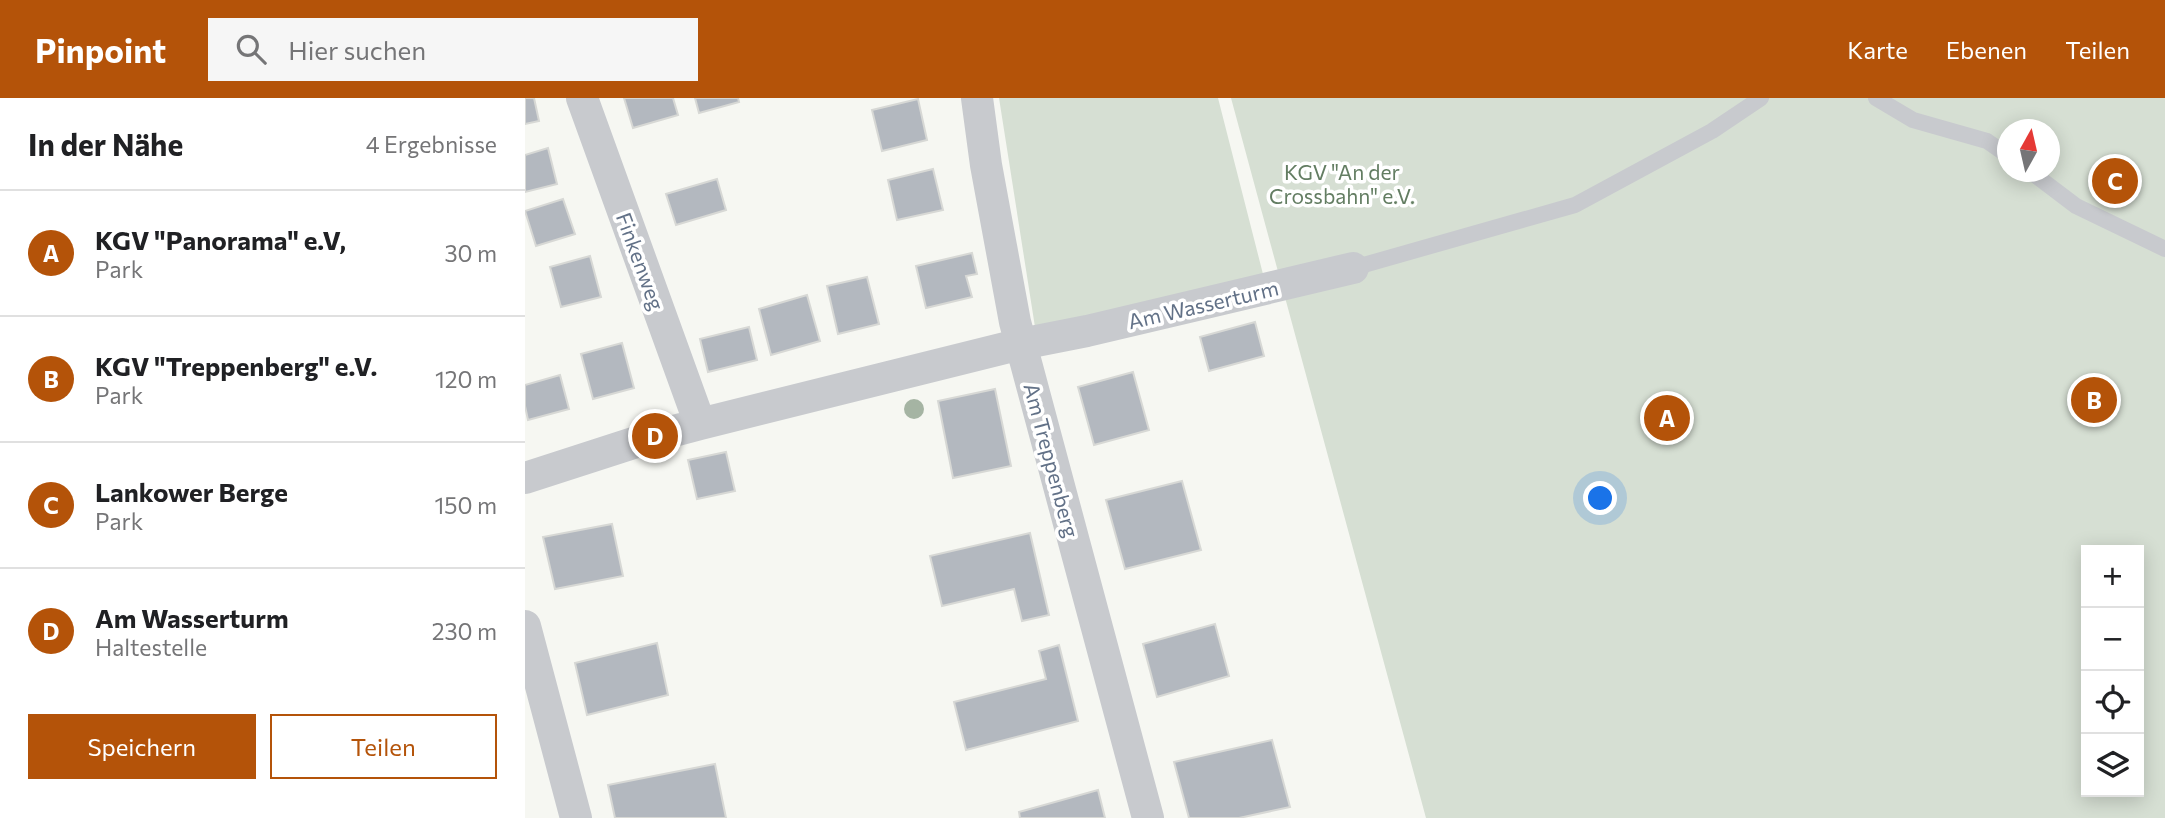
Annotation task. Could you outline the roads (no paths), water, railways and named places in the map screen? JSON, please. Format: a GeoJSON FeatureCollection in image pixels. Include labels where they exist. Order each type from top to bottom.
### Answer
{"type":"FeatureCollection","features":[{"type":"Feature","properties":{"kind":"street","name":"Finkenweg"},"geometry":{"type":"LineString","coordinates":[[582,98],[700,424]]}},
{"type":"Feature","properties":{"kind":"street","name":"Am Treppenberg"},"geometry":{"type":"LineString","coordinates":[[977,98],[989,178],[1021,344],[1148,818]]}},
{"type":"Feature","properties":{"kind":"street","name":"Am Wasserturm"},"geometry":{"type":"LineString","coordinates":[[525,478],[700,424],[1021,344],[1353,268]]}},
{"type":"Feature","properties":{"kind":"street"},"geometry":{"type":"LineString","coordinates":[[525,626],[576,818]]}},
{"type":"Feature","properties":{"kind":"lane"},"geometry":{"type":"LineString","coordinates":[[1353,268],[1575,205],[1712,131],[1761,98]]}},
{"type":"Feature","properties":{"kind":"lane"},"geometry":{"type":"LineString","coordinates":[[1876,98],[1913,120],[1987,141],[1997,148]]}},
{"type":"Feature","properties":{"kind":"lane"},"geometry":{"type":"LineString","coordinates":[[2044,182],[2076,206],[2165,249]]}},
{"type":"Feature","properties":{"kind":"place","name":"Lankower Berge"},"geometry":{"type":"Point","coordinates":[2115,181]}},
{"type":"Feature","properties":{"kind":"place","name":"KGV \"Treppenberg\" e.V."},"geometry":{"type":"Point","coordinates":[2094,400]}},
{"type":"Feature","properties":{"kind":"place","name":"KGV \"Panorama\" e.V,"},"geometry":{"type":"Point","coordinates":[1667,418]}},
{"type":"Feature","properties":{"kind":"place","name":"Am Wasserturm"},"geometry":{"type":"Point","coordinates":[655,436]}},
{"type":"Feature","properties":{"kind":"park label","name":"KGV \"An der Crossbahn\" e.V."},"geometry":{"type":"Point","coordinates":[1342,183]}}]}
